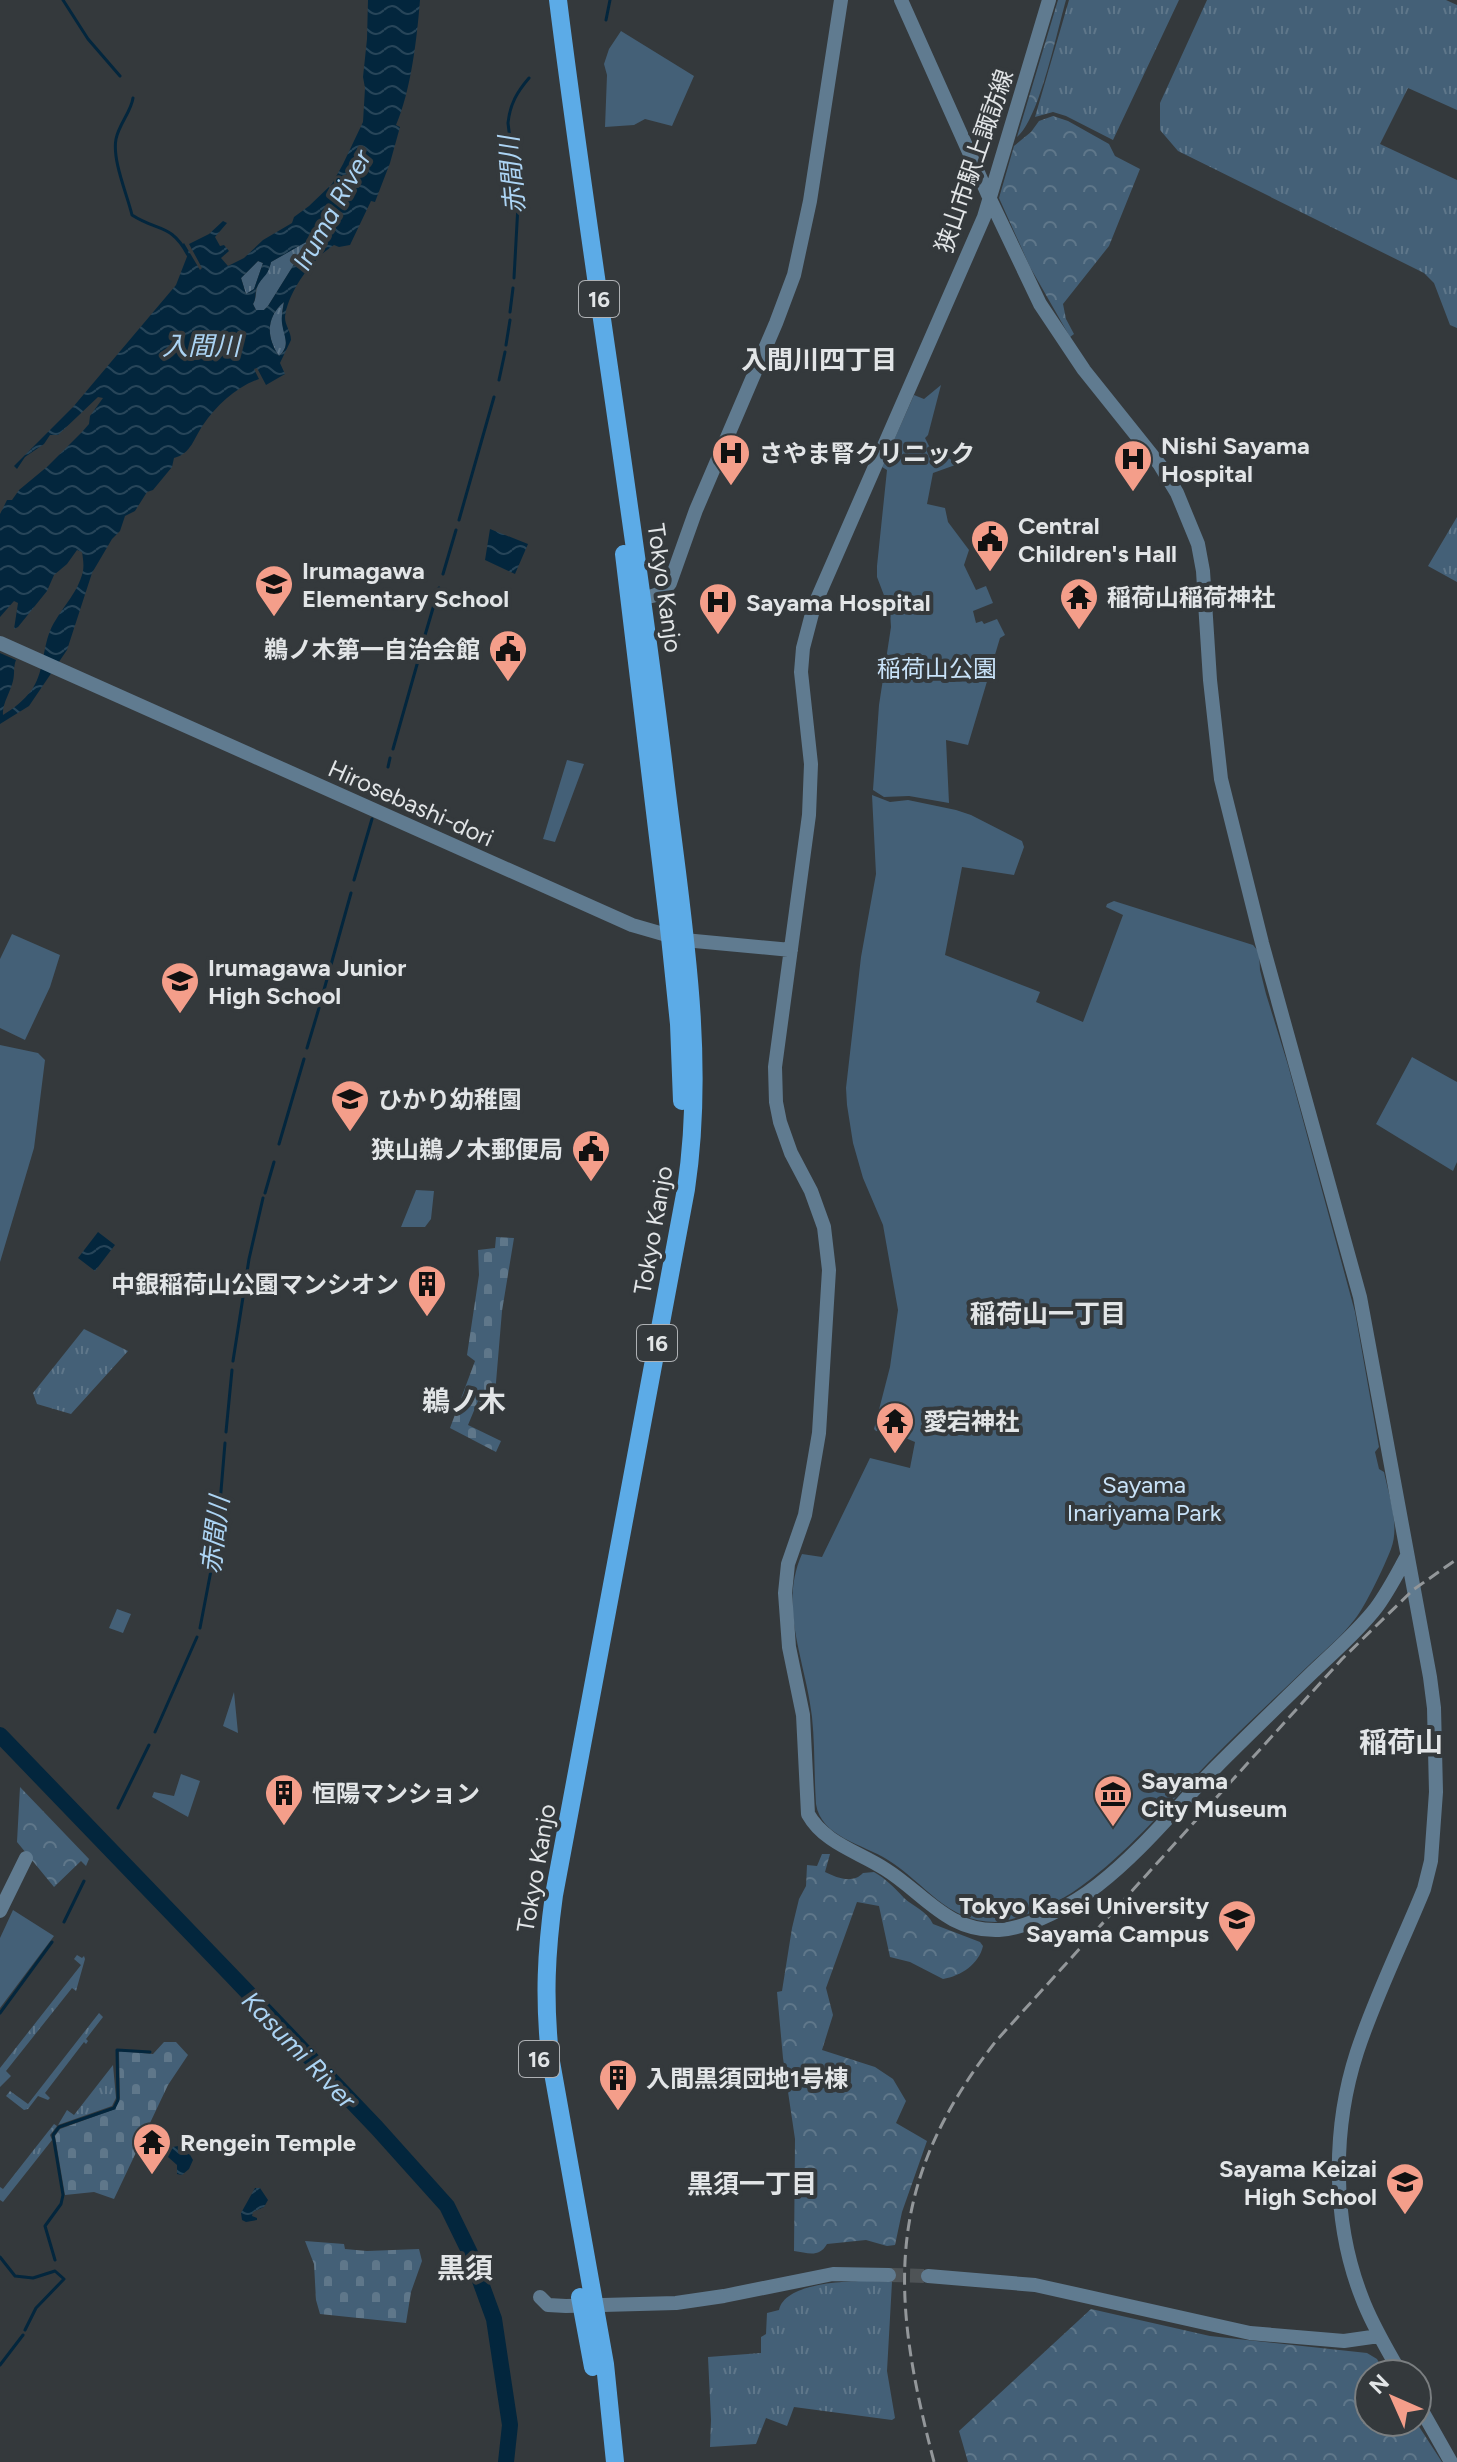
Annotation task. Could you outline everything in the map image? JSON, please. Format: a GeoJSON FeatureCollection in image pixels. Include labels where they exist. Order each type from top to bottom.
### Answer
{"type":"FeatureCollection","features":[{"type":"Feature","properties":{"kind":"highway","name":"Tokyo Kanjo"},"geometry":{"type":"LineString","coordinates":[[548,0],[636,599]]}},
{"type":"Feature","properties":{"kind":"highway","name":"Tokyo Kanjo"},"geometry":{"type":"LineString","coordinates":[[558,0],[677,938],[683,1111],[680,1154],[544,1894],[536,1961],[535,2023],[539,2056],[588,2305],[605,2364],[615,2462]]}},
{"type":"Feature","properties":{"kind":"highway","name":"Tokyo Kanjo"},"geometry":{"type":"LineString","coordinates":[[588,2305],[603,2462]]}},
{"type":"Feature","properties":{"kind":"street"},"geometry":{"type":"LineString","coordinates":[[636,599],[663,592],[670,583],[696,510],[794,275],[810,201],[841,0]]}},
{"type":"Feature","properties":{"kind":"street"},"geometry":{"type":"LineString","coordinates":[[901,0],[1040,304],[1084,370],[1160,465],[1177,493],[1198,544],[1221,779],[1262,943],[1355,1273],[1434,1708],[1436,1792],[1431,1861],[1424,1889],[1359,2045],[1345,2096],[1341,2125],[1341,2194],[1346,2244],[1362,2299],[1392,2358]]}},
{"type":"Feature","properties":{"kind":"street","name":"狭山市駅上諏訪線"},"geometry":{"type":"LineString","coordinates":[[1049,0],[984,217],[814,606],[801,672],[811,764],[809,815],[775,1067],[776,1102],[784,1136],[811,1191],[824,1227],[829,1270],[819,1433],[805,1515],[788,1564],[785,1593],[789,1647],[803,1715],[808,1814],[819,1830],[884,1868],[941,1914],[955,1921],[975,1928],[998,1930],[1051,1913],[1097,1886],[1156,1833],[1215,1768],[1367,1618],[1407,1556]]}},
{"type":"Feature","properties":{"kind":"street","name":"Hirosebashi-dori"},"geometry":{"type":"LineString","coordinates":[[0,643],[614,917],[677,938]]}},
{"type":"Feature","properties":{"kind":"street"},"geometry":{"type":"LineString","coordinates":[[677,938],[791,950]]}},
{"type":"Feature","properties":{"kind":"street"},"geometry":{"type":"LineString","coordinates":[[0,1911],[26,1858]]}},
{"type":"Feature","properties":{"kind":"street"},"geometry":{"type":"LineString","coordinates":[[540,2297],[548,2305],[676,2303],[833,2274],[889,2275]]}},
{"type":"Feature","properties":{"kind":"street"},"geometry":{"type":"LineString","coordinates":[[928,2276],[1035,2285],[1250,2333],[1344,2341],[1379,2336]]}},
{"type":"Feature","properties":{"kind":"street"},"geometry":{"type":"LineString","coordinates":[[1433,2430],[1451,2462]]}},
{"type":"Feature","properties":{"kind":"green space"},"geometry":{"type":"Polygon","coordinates":[[[1058,0],[1066,0],[1046,74],[1033,113],[1017,137],[1058,0]]]}},
{"type":"Feature","properties":{"kind":"green space"},"geometry":{"type":"Polygon","coordinates":[[[1069,0],[1179,0],[1113,140],[1053,112],[1035,117],[1069,0]]]}},
{"type":"Feature","properties":{"kind":"green space"},"geometry":{"type":"Polygon","coordinates":[[[1207,0],[1446,0],[1457,5],[1457,110],[1408,88],[1380,144],[1457,180],[1457,328],[1450,325],[1434,283],[1424,273],[1178,151],[1160,130],[1160,103],[1207,0]]]}},
{"type":"Feature","properties":{"kind":"green space"},"geometry":{"type":"Polygon","coordinates":[[[621,31],[694,76],[672,126],[645,119],[634,125],[605,127],[607,75],[604,64],[609,49],[621,31]]]}},
{"type":"Feature","properties":{"kind":"green space"},"geometry":{"type":"Polygon","coordinates":[[[1053,116],[1109,144],[1115,156],[1140,169],[1109,246],[1063,304],[1074,334],[1070,337],[1030,267],[999,198],[1014,146],[1039,121],[1053,116]]]}},
{"type":"Feature","properties":{"kind":"green space"},"geometry":{"type":"Polygon","coordinates":[[[306,242],[308,246],[268,306],[264,310],[256,310],[253,304],[257,288],[271,262],[306,242]]]}},
{"type":"Feature","properties":{"kind":"green space"},"geometry":{"type":"Polygon","coordinates":[[[258,261],[263,263],[254,289],[246,294],[241,278],[258,261]]]}},
{"type":"Feature","properties":{"kind":"green space"},"geometry":{"type":"Polygon","coordinates":[[[284,302],[282,322],[286,342],[279,356],[270,328],[274,314],[284,302]]]}},
{"type":"Feature","properties":{"kind":"green space","name":"稲荷山公園"},"geometry":{"type":"Polygon","coordinates":[[[941,385],[925,438],[929,446],[958,464],[933,473],[927,504],[945,508],[948,522],[969,550],[964,565],[976,590],[986,586],[993,603],[973,611],[976,623],[982,621],[984,624],[997,619],[1005,635],[1000,638],[968,745],[946,740],[949,803],[909,796],[884,797],[873,790],[879,705],[891,627],[890,611],[877,577],[887,470],[882,467],[914,395],[924,399],[941,385]]]}},
{"type":"Feature","properties":{"kind":"green space"},"geometry":{"type":"Polygon","coordinates":[[[1457,517],[1457,582],[1428,566],[1457,517]]]}},
{"type":"Feature","properties":{"kind":"green space"},"geometry":{"type":"Polygon","coordinates":[[[567,760],[584,764],[555,842],[543,839],[567,760]]]}},
{"type":"Feature","properties":{"kind":"green space","name":"Sayama Inariyama Park"},"geometry":{"type":"Polygon","coordinates":[[[872,795],[890,802],[908,800],[956,810],[1022,841],[1024,847],[1014,875],[962,867],[945,955],[1040,992],[1036,1002],[1083,1022],[1123,915],[1106,907],[1114,901],[1253,945],[1259,952],[1266,994],[1355,1312],[1379,1447],[1375,1452],[1379,1469],[1384,1472],[1394,1521],[1391,1549],[1380,1575],[1359,1613],[1339,1637],[1232,1738],[1144,1831],[1092,1878],[1066,1896],[1035,1911],[995,1922],[963,1916],[937,1900],[888,1860],[834,1832],[820,1815],[816,1804],[812,1717],[793,1614],[795,1574],[802,1554],[822,1557],[870,1458],[910,1468],[915,1442],[874,1429],[890,1367],[898,1310],[883,1225],[863,1178],[847,1105],[846,1088],[861,957],[876,874],[872,795]]]}},
{"type":"Feature","properties":{"kind":"green space"},"geometry":{"type":"Polygon","coordinates":[[[12,934],[60,955],[50,987],[25,1040],[0,1028],[0,959],[12,934]]]}},
{"type":"Feature","properties":{"kind":"green space"},"geometry":{"type":"Polygon","coordinates":[[[0,1045],[38,1053],[45,1060],[34,1148],[0,1262],[0,1045]]]}},
{"type":"Feature","properties":{"kind":"green space"},"geometry":{"type":"Polygon","coordinates":[[[1412,1057],[1457,1082],[1457,1162],[1453,1171],[1376,1124],[1412,1057]]]}},
{"type":"Feature","properties":{"kind":"green space"},"geometry":{"type":"Polygon","coordinates":[[[416,1190],[434,1191],[431,1219],[425,1227],[401,1227],[416,1190]]]}},
{"type":"Feature","properties":{"kind":"green space"},"geometry":{"type":"Polygon","coordinates":[[[496,1237],[514,1238],[502,1311],[494,1406],[478,1401],[468,1425],[501,1441],[496,1452],[450,1428],[475,1361],[467,1355],[479,1275],[478,1250],[495,1248],[496,1237]]]}},
{"type":"Feature","properties":{"kind":"green space"},"geometry":{"type":"Polygon","coordinates":[[[84,1329],[128,1351],[71,1414],[37,1404],[33,1393],[84,1329]]]}},
{"type":"Feature","properties":{"kind":"green space"},"geometry":{"type":"Polygon","coordinates":[[[117,1609],[131,1614],[123,1633],[109,1628],[117,1609]]]}},
{"type":"Feature","properties":{"kind":"green space"},"geometry":{"type":"Polygon","coordinates":[[[234,1692],[238,1733],[223,1726],[234,1692]]]}},
{"type":"Feature","properties":{"kind":"green space"},"geometry":{"type":"Polygon","coordinates":[[[181,1774],[200,1781],[188,1817],[152,1797],[154,1792],[174,1796],[181,1774]]]}},
{"type":"Feature","properties":{"kind":"green space"},"geometry":{"type":"Polygon","coordinates":[[[20,1787],[89,1859],[86,1866],[81,1861],[54,1887],[17,1842],[20,1787]]]}},
{"type":"Feature","properties":{"kind":"green space"},"geometry":{"type":"Polygon","coordinates":[[[822,1854],[830,1854],[825,1872],[850,1879],[874,1872],[924,1912],[933,1924],[980,1942],[983,1946],[978,1958],[968,1968],[943,1979],[910,1962],[890,1957],[879,1906],[857,1902],[826,1988],[833,2015],[822,2050],[875,2067],[893,2079],[906,2101],[896,2123],[927,2141],[902,2212],[895,2245],[866,2240],[827,2244],[813,2254],[794,2251],[795,2139],[777,1992],[782,1991],[792,1928],[799,1899],[806,1886],[807,1865],[817,1866],[822,1854]]]}},
{"type":"Feature","properties":{"kind":"green space"},"geometry":{"type":"Polygon","coordinates":[[[13,1910],[54,1936],[0,2008],[0,1938],[13,1910]]]}},
{"type":"Feature","properties":{"kind":"green space"},"geometry":{"type":"Polygon","coordinates":[[[77,1955],[85,1959],[76,1991],[72,1988],[6,2071],[11,2076],[0,2087],[0,2068],[81,1965],[74,1959],[77,1955]]]}},
{"type":"Feature","properties":{"kind":"green space"},"geometry":{"type":"Polygon","coordinates":[[[99,2013],[103,2017],[86,2039],[86,2044],[84,2042],[45,2093],[50,2098],[48,2100],[38,2096],[24,2110],[6,2096],[10,2091],[28,2104],[99,2013]]]}},
{"type":"Feature","properties":{"kind":"green space"},"geometry":{"type":"Polygon","coordinates":[[[164,2042],[176,2042],[188,2055],[168,2085],[114,2199],[94,2192],[65,2195],[55,2136],[60,2129],[115,2109],[120,2098],[119,2051],[153,2054],[164,2042]]]}},
{"type":"Feature","properties":{"kind":"green space"},"geometry":{"type":"Polygon","coordinates":[[[113,2065],[116,2098],[112,2106],[58,2125],[67,2110],[74,2115],[113,2065]]]}},
{"type":"Feature","properties":{"kind":"green space"},"geometry":{"type":"Polygon","coordinates":[[[54,2124],[57,2126],[50,2135],[52,2140],[3,2202],[0,2200],[0,2187],[3,2189],[54,2124]]]}},
{"type":"Feature","properties":{"kind":"green space"},"geometry":{"type":"Polygon","coordinates":[[[305,2241],[344,2244],[345,2249],[367,2251],[419,2249],[422,2261],[411,2292],[406,2323],[320,2314],[314,2264],[305,2241]]]}},
{"type":"Feature","properties":{"kind":"green space"},"geometry":{"type":"Polygon","coordinates":[[[892,2282],[887,2371],[895,2418],[794,2407],[787,2426],[766,2418],[756,2444],[710,2447],[708,2357],[761,2353],[767,2313],[779,2310],[792,2294],[817,2285],[892,2282]]]}},
{"type":"Feature","properties":{"kind":"green space"},"geometry":{"type":"Polygon","coordinates":[[[1091,2309],[1210,2336],[1367,2353],[1375,2358],[1353,2358],[1353,2438],[1426,2438],[1442,2462],[968,2462],[959,2431],[1091,2309]]]}},
{"type":"Feature","properties":{"kind":"water","name":"入間川"},"geometry":{"type":"Polygon","coordinates":[[[368,0],[420,0],[412,64],[390,163],[375,202],[371,201],[350,245],[334,245],[326,251],[303,276],[291,297],[285,317],[291,340],[280,363],[285,374],[266,385],[257,368],[254,369],[259,379],[221,404],[188,449],[174,458],[172,467],[153,490],[147,492],[135,511],[125,516],[120,531],[92,573],[67,650],[29,706],[0,724],[0,653],[16,660],[3,715],[22,701],[35,684],[50,631],[77,587],[83,566],[82,552],[77,550],[14,629],[18,603],[14,601],[0,617],[0,514],[7,500],[12,500],[82,432],[103,398],[98,397],[58,435],[50,435],[44,444],[25,457],[17,469],[14,466],[73,407],[176,285],[188,254],[182,245],[184,243],[200,270],[202,268],[189,244],[209,234],[223,221],[227,223],[215,237],[220,246],[224,245],[229,251],[221,258],[228,266],[292,223],[294,217],[332,184],[363,122],[368,0]],[[306,242],[271,262],[257,288],[253,304],[256,310],[264,310],[268,306],[308,246],[306,242]],[[258,261],[241,278],[246,294],[254,289],[263,263],[258,261]],[[284,302],[271,321],[270,335],[279,356],[286,345],[282,320],[284,302]]]}},
{"type":"Feature","properties":{"kind":"water"},"geometry":{"type":"Polygon","coordinates":[[[490,529],[528,544],[515,574],[485,560],[490,529]]]}},
{"type":"Feature","properties":{"kind":"water"},"geometry":{"type":"Polygon","coordinates":[[[98,1232],[115,1245],[95,1271],[78,1258],[98,1232]]]}},
{"type":"Feature","properties":{"kind":"water"},"geometry":{"type":"Polygon","coordinates":[[[178,2146],[193,2160],[182,2175],[177,2174],[177,2165],[168,2157],[173,2147],[178,2146]]]}},
{"type":"Feature","properties":{"kind":"water"},"geometry":{"type":"Polygon","coordinates":[[[255,2188],[260,2188],[268,2200],[264,2207],[253,2212],[252,2216],[257,2220],[246,2222],[242,2220],[241,2213],[255,2188]]]}},
{"type":"Feature","properties":{"kind":"waterway"},"geometry":{"type":"LineString","coordinates":[[63,0],[88,39],[120,76]]}},
{"type":"Feature","properties":{"kind":"waterway"},"geometry":{"type":"LineString","coordinates":[[606,20],[610,0]]}},
{"type":"Feature","properties":{"kind":"waterway","name":"赤間川"},"geometry":{"type":"LineString","coordinates":[[514,278],[518,205],[508,123],[515,99],[529,78]]}},
{"type":"Feature","properties":{"kind":"waterway"},"geometry":{"type":"LineString","coordinates":[[133,98],[115,147],[132,215],[170,233],[188,255]]}},
{"type":"Feature","properties":{"kind":"waterway","name":"赤間川"},"geometry":{"type":"LineString","coordinates":[[510,312],[513,288]]}},
{"type":"Feature","properties":{"kind":"waterway","name":"赤間川"},"geometry":{"type":"LineString","coordinates":[[506,345],[510,320]]}},
{"type":"Feature","properties":{"kind":"waterway","name":"赤間川"},"geometry":{"type":"LineString","coordinates":[[499,380],[505,352]]}},
{"type":"Feature","properties":{"kind":"waterway","name":"赤間川"},"geometry":{"type":"LineString","coordinates":[[459,520],[494,397]]}},
{"type":"Feature","properties":{"kind":"waterway","name":"赤間川"},"geometry":{"type":"LineString","coordinates":[[443,574],[456,530]]}},
{"type":"Feature","properties":{"kind":"waterway","name":"赤間川"},"geometry":{"type":"LineString","coordinates":[[420,652],[439,588]]}},
{"type":"Feature","properties":{"kind":"waterway","name":"赤間川"},"geometry":{"type":"LineString","coordinates":[[393,749],[418,661]]}},
{"type":"Feature","properties":{"kind":"waterway","name":"赤間川"},"geometry":{"type":"LineString","coordinates":[[388,767],[390,758]]}},
{"type":"Feature","properties":{"kind":"waterway","name":"赤間川"},"geometry":{"type":"LineString","coordinates":[[354,880],[372,819]]}},
{"type":"Feature","properties":{"kind":"waterway","name":"赤間川"},"geometry":{"type":"LineString","coordinates":[[322,997],[351,893]]}},
{"type":"Feature","properties":{"kind":"waterway","name":"赤間川"},"geometry":{"type":"LineString","coordinates":[[307,1048],[319,1008]]}},
{"type":"Feature","properties":{"kind":"waterway","name":"赤間川"},"geometry":{"type":"LineString","coordinates":[[279,1144],[304,1059]]}},
{"type":"Feature","properties":{"kind":"waterway","name":"赤間川"},"geometry":{"type":"LineString","coordinates":[[265,1193],[274,1162]]}},
{"type":"Feature","properties":{"kind":"waterway","name":"赤間川"},"geometry":{"type":"LineString","coordinates":[[233,1361],[249,1259],[263,1198]]}},
{"type":"Feature","properties":{"kind":"waterway","name":"赤間川"},"geometry":{"type":"LineString","coordinates":[[226,1432],[232,1370]]}},
{"type":"Feature","properties":{"kind":"waterway","name":"赤間川"},"geometry":{"type":"LineString","coordinates":[[200,1628],[217,1539],[225,1443]]}},
{"type":"Feature","properties":{"kind":"waterway","name":"赤間川"},"geometry":{"type":"LineString","coordinates":[[155,1732],[197,1637]]}},
{"type":"Feature","properties":{"kind":"waterway","name":"Kasumi River"},"geometry":{"type":"LineString","coordinates":[[0,1735],[377,2128],[447,2206],[470,2253],[494,2319],[510,2425],[506,2462]]}},
{"type":"Feature","properties":{"kind":"waterway","name":"赤間川"},"geometry":{"type":"LineString","coordinates":[[118,1808],[149,1745]]}},
{"type":"Feature","properties":{"kind":"waterway","name":"赤間川"},"geometry":{"type":"LineString","coordinates":[[64,1922],[84,1881]]}},
{"type":"Feature","properties":{"kind":"waterway","name":"赤間川"},"geometry":{"type":"LineString","coordinates":[[0,2013],[52,1942]]}},
{"type":"Feature","properties":{"kind":"waterway"},"geometry":{"type":"LineString","coordinates":[[55,2260],[45,2226],[61,2204],[63,2195],[53,2135],[59,2127],[114,2108],[118,2100],[117,2050],[150,2052]]}},
{"type":"Feature","properties":{"kind":"waterway"},"geometry":{"type":"LineString","coordinates":[[0,2257],[15,2276],[33,2278],[55,2271],[64,2279],[36,2308],[25,2330]]}},
{"type":"Feature","properties":{"kind":"waterway"},"geometry":{"type":"LineString","coordinates":[[0,2365],[23,2335]]}},
{"type":"Feature","properties":{"kind":"tunnel"},"geometry":{"type":"LineString","coordinates":[[889,2275],[928,2276]]}},
{"type":"Feature","properties":{"kind":"railway"},"geometry":{"type":"LineString","coordinates":[[934,2462],[909,2345],[905,2293],[906,2242],[916,2193],[933,2143],[959,2093],[996,2041],[1342,1659],[1413,1590],[1457,1559]]}},
{"type":"Feature","properties":{"kind":"place","name":"さやま腎クリニック"},"geometry":{"type":"Point","coordinates":[731,487]}},
{"type":"Feature","properties":{"kind":"place","name":"Nishi Sayama Hospital"},"geometry":{"type":"Point","coordinates":[1133,493]}},
{"type":"Feature","properties":{"kind":"place","name":"Central Children's Hall"},"geometry":{"type":"Point","coordinates":[990,573]}},
{"type":"Feature","properties":{"kind":"place","name":"Irumagawa Elementary School"},"geometry":{"type":"Point","coordinates":[274,618]}},
{"type":"Feature","properties":{"kind":"place","name":"稲荷山稲荷神社"},"geometry":{"type":"Point","coordinates":[1079,631]}},
{"type":"Feature","properties":{"kind":"place","name":"Sayama Hospital"},"geometry":{"type":"Point","coordinates":[718,636]}},
{"type":"Feature","properties":{"kind":"place","name":"鵜ノ木第一自治会館"},"geometry":{"type":"Point","coordinates":[508,683]}},
{"type":"Feature","properties":{"kind":"place","name":"Irumagawa Junior High School"},"geometry":{"type":"Point","coordinates":[180,1015]}},
{"type":"Feature","properties":{"kind":"place","name":"ひかり幼稚園"},"geometry":{"type":"Point","coordinates":[350,1133]}},
{"type":"Feature","properties":{"kind":"place","name":"狭山鵜ノ木郵便局"},"geometry":{"type":"Point","coordinates":[591,1183]}},
{"type":"Feature","properties":{"kind":"place","name":"中銀稲荷山公園マンシオン"},"geometry":{"type":"Point","coordinates":[427,1318]}},
{"type":"Feature","properties":{"kind":"place","name":"愛宕神社"},"geometry":{"type":"Point","coordinates":[895,1455]}},
{"type":"Feature","properties":{"kind":"place","name":"恒陽マンション"},"geometry":{"type":"Point","coordinates":[284,1827]}},
{"type":"Feature","properties":{"kind":"place","name":"Sayama City Museum"},"geometry":{"type":"Point","coordinates":[1113,1828]}},
{"type":"Feature","properties":{"kind":"place","name":"Tokyo Kasei University Sayama Campus"},"geometry":{"type":"Point","coordinates":[1237,1953]}},
{"type":"Feature","properties":{"kind":"place","name":"入間黒須団地1号棟"},"geometry":{"type":"Point","coordinates":[618,2112]}},
{"type":"Feature","properties":{"kind":"place","name":"Rengein Temple"},"geometry":{"type":"Point","coordinates":[152,2176]}},
{"type":"Feature","properties":{"kind":"place","name":"Sayama Keizai High School"},"geometry":{"type":"Point","coordinates":[1405,2216]}},
{"type":"Feature","properties":{"kind":"district","name":"入間川四丁目"},"geometry":{"type":"Point","coordinates":[819,360]}},
{"type":"Feature","properties":{"kind":"district","name":"稲荷山一丁目"},"geometry":{"type":"Point","coordinates":[1048,1314]}},
{"type":"Feature","properties":{"kind":"district","name":"鵜ノ木"},"geometry":{"type":"Point","coordinates":[464,1401]}},
{"type":"Feature","properties":{"kind":"district","name":"稲荷山"},"geometry":{"type":"Point","coordinates":[1401,1742]}},
{"type":"Feature","properties":{"kind":"district","name":"黒須一丁目"},"geometry":{"type":"Point","coordinates":[752,2184]}},
{"type":"Feature","properties":{"kind":"district","name":"黒須"},"geometry":{"type":"Point","coordinates":[465,2268]}},
{"type":"Feature","properties":{"kind":"water label","name":"Iruma River"},"geometry":{"type":"Point","coordinates":[332,210]}}]}
